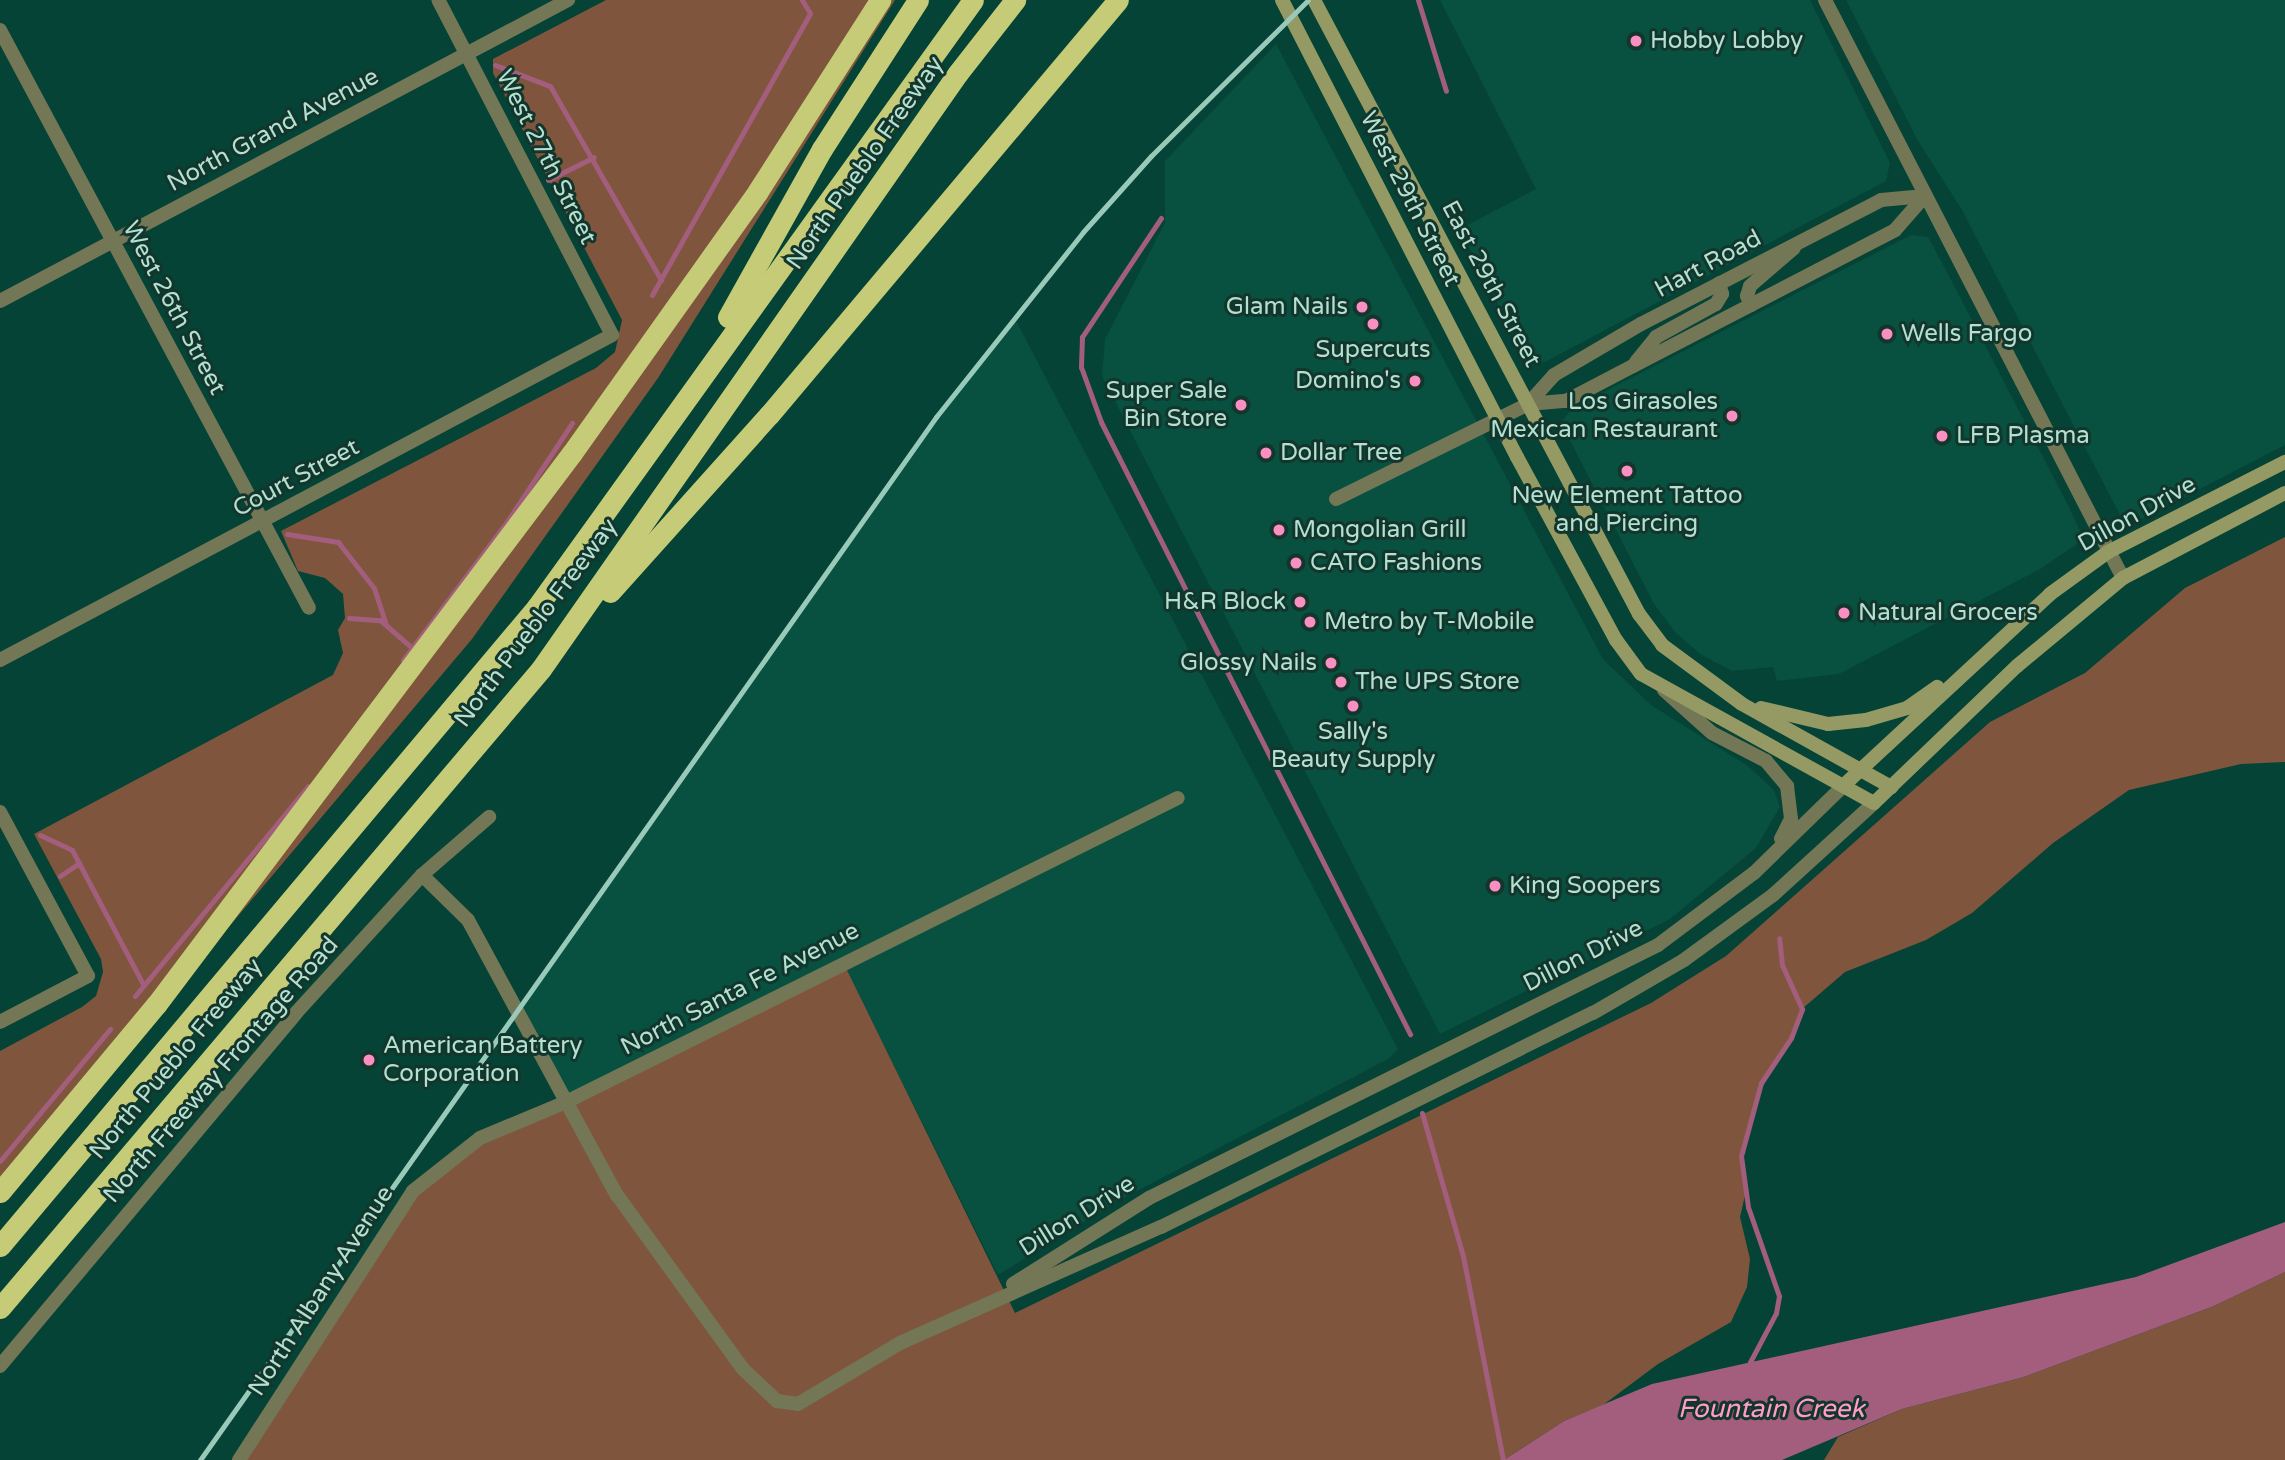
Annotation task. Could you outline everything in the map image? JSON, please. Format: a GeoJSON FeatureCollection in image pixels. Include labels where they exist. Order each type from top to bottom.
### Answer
{"type":"FeatureCollection","features":[{"type":"Feature","properties":{"kind":"highway"},"geometry":{"type":"LineString","coordinates":[[0,1192],[156,1005],[572,453],[758,191],[880,0]]}},
{"type":"Feature","properties":{"kind":"highway"},"geometry":{"type":"LineString","coordinates":[[683,399],[822,149],[918,0]]}},
{"type":"Feature","properties":{"kind":"highway","name":"North Pueblo Freeway"},"geometry":{"type":"LineString","coordinates":[[0,1246],[537,607],[683,399],[973,0]]}},
{"type":"Feature","properties":{"kind":"highway","name":"North Pueblo Freeway"},"geometry":{"type":"LineString","coordinates":[[0,1308],[541,669],[951,84],[1016,0]]}},
{"type":"Feature","properties":{"kind":"highway"},"geometry":{"type":"LineString","coordinates":[[541,669],[769,415],[1118,0]]}},
{"type":"Feature","properties":{"kind":"highway"},"geometry":{"type":"LineString","coordinates":[[1086,37],[1130,0]]}},
{"type":"Feature","properties":{"kind":"main road","name":"West 29th Street"},"geometry":{"type":"LineString","coordinates":[[1282,0],[1498,419]]}},
{"type":"Feature","properties":{"kind":"main road","name":"East 29th Street"},"geometry":{"type":"LineString","coordinates":[[1314,0],[1528,404],[1647,624],[1661,645],[1742,704],[1892,787]]}},
{"type":"Feature","properties":{"kind":"main road"},"geometry":{"type":"LineString","coordinates":[[1498,419],[1616,640],[1641,674],[1662,689],[1874,803]]}},
{"type":"Feature","properties":{"kind":"main road","name":"Dillon Drive"},"geometry":{"type":"LineString","coordinates":[[1843,786],[2050,594],[2108,552],[2285,462]]}},
{"type":"Feature","properties":{"kind":"main road","name":"Dillon Drive"},"geometry":{"type":"LineString","coordinates":[[1874,803],[2017,666],[2123,578],[2285,493]]}},
{"type":"Feature","properties":{"kind":"main road"},"geometry":{"type":"LineString","coordinates":[[1742,704],[1828,724],[1866,720],[1907,708],[1975,661]]}},
{"type":"Feature","properties":{"kind":"street","name":"West 27th Street"},"geometry":{"type":"LineString","coordinates":[[438,0],[612,335]]}},
{"type":"Feature","properties":{"kind":"street","name":"North Grand Avenue"},"geometry":{"type":"LineString","coordinates":[[0,301],[568,0]]}},
{"type":"Feature","properties":{"kind":"street"},"geometry":{"type":"LineString","coordinates":[[1825,0],[2123,578]]}},
{"type":"Feature","properties":{"kind":"street","name":"West 26th Street"},"geometry":{"type":"LineString","coordinates":[[0,30],[309,608]]}},
{"type":"Feature","properties":{"kind":"street","name":"Hart Road"},"geometry":{"type":"LineString","coordinates":[[1528,404],[1566,401],[1895,230],[1925,196]]}},
{"type":"Feature","properties":{"kind":"street","name":"Hart Road"},"geometry":{"type":"LineString","coordinates":[[1336,499],[1528,404],[1554,375],[1799,242],[1881,200],[1925,196]]}},
{"type":"Feature","properties":{"kind":"street"},"geometry":{"type":"LineString","coordinates":[[1751,305],[1747,296],[1750,286],[1779,265],[1799,242]]}},
{"type":"Feature","properties":{"kind":"street"},"geometry":{"type":"LineString","coordinates":[[1633,366],[1656,337],[1716,304],[1722,294],[1719,284]]}},
{"type":"Feature","properties":{"kind":"street","name":"Court Street"},"geometry":{"type":"LineString","coordinates":[[0,660],[612,335]]}},
{"type":"Feature","properties":{"kind":"street"},"geometry":{"type":"LineString","coordinates":[[1662,689],[1712,733],[1766,761],[1787,786],[1791,819],[1776,849]]}},
{"type":"Feature","properties":{"kind":"street","name":"Dillon Drive"},"geometry":{"type":"LineString","coordinates":[[976,1308],[1149,1198],[1658,945],[1754,873],[1843,786]]}},
{"type":"Feature","properties":{"kind":"street","name":"North Santa Fe Avenue"},"geometry":{"type":"LineString","coordinates":[[566,1102],[1178,798]]}},
{"type":"Feature","properties":{"kind":"street","name":"Dillon Drive"},"geometry":{"type":"LineString","coordinates":[[566,1102],[617,1195],[743,1369],[776,1401],[798,1404],[900,1343],[1161,1227],[1592,1013],[1684,960],[1773,895],[1874,803]]}},
{"type":"Feature","properties":{"kind":"street"},"geometry":{"type":"LineString","coordinates":[[0,812],[88,976],[0,1023]]}},
{"type":"Feature","properties":{"kind":"street","name":"North Freeway Frontage Road"},"geometry":{"type":"LineString","coordinates":[[0,1366],[295,1014],[422,875],[489,817]]}},
{"type":"Feature","properties":{"kind":"street"},"geometry":{"type":"LineString","coordinates":[[422,875],[468,920],[566,1102]]}},
{"type":"Feature","properties":{"kind":"street","name":"North Albany Avenue"},"geometry":{"type":"LineString","coordinates":[[239,1460],[413,1191],[480,1139],[566,1102]]}},
{"type":"Feature","properties":{"kind":"shaded area"},"geometry":{"type":"Polygon","coordinates":[[[606,0],[895,0],[658,378],[472,639],[0,1198],[0,1051],[82,1007],[96,996],[103,972],[101,959],[34,834],[333,675],[343,653],[338,630],[345,618],[343,594],[325,578],[298,571],[281,531],[596,368],[615,352],[622,320],[493,73],[493,59],[606,0]]]}},
{"type":"Feature","properties":{"kind":"shaded area"},"geometry":{"type":"Polygon","coordinates":[[[1440,0],[1810,0],[1890,163],[1886,181],[1545,362],[1526,360],[1460,229],[1536,189],[1440,0]]]}},
{"type":"Feature","properties":{"kind":"shaded area"},"geometry":{"type":"Polygon","coordinates":[[[1846,0],[2285,0],[2285,445],[2142,519],[2120,515],[1962,210],[1918,141],[1846,0]]]}},
{"type":"Feature","properties":{"kind":"shaded area"},"geometry":{"type":"Polygon","coordinates":[[[1276,44],[1603,659],[1651,705],[1748,766],[1774,790],[1780,807],[1756,848],[1670,919],[1440,1034],[1102,376],[1105,339],[1165,223],[1165,161],[1276,44]]]}},
{"type":"Feature","properties":{"kind":"shaded area"},"geometry":{"type":"Polygon","coordinates":[[[1911,235],[1928,237],[1948,274],[2069,507],[2081,533],[2077,544],[2040,569],[1839,674],[1777,681],[1773,667],[1732,671],[1700,654],[1676,633],[1654,604],[1561,423],[1572,408],[1911,235]]]}},
{"type":"Feature","properties":{"kind":"shaded area"},"geometry":{"type":"Polygon","coordinates":[[[1014,317],[1398,1049],[1388,1059],[1116,1202],[998,1275],[843,963],[566,1102],[517,1009],[936,417],[1014,317]]]}},
{"type":"Feature","properties":{"kind":"shaded area"},"geometry":{"type":"Polygon","coordinates":[[[2285,537],[2285,762],[2241,764],[2129,790],[2053,843],[1972,913],[1926,940],[1845,972],[1802,1009],[1791,1038],[1761,1083],[1741,1156],[1746,1191],[1740,1217],[1750,1259],[1747,1287],[1731,1322],[1658,1364],[1603,1405],[1564,1421],[1504,1460],[239,1460],[413,1191],[480,1138],[843,962],[1015,1313],[1651,1003],[1726,956],[1990,722],[2085,673],[2185,588],[2285,537]]]}},
{"type":"Feature","properties":{"kind":"shaded area"},"geometry":{"type":"Polygon","coordinates":[[[2285,1272],[2285,1460],[1824,1460],[1838,1437],[1902,1409],[2024,1377],[2214,1306],[2285,1272]]]}},
{"type":"Feature","properties":{"kind":"water","name":"Fountain Creek"},"geometry":{"type":"Polygon","coordinates":[[[2285,1222],[2285,1272],[2214,1306],[2024,1377],[1902,1409],[1782,1460],[1504,1460],[1564,1421],[1652,1384],[2136,1277],[2285,1222]]]}},
{"type":"Feature","properties":{"kind":"waterway"},"geometry":{"type":"LineString","coordinates":[[652,295],[810,13],[802,0]]}},
{"type":"Feature","properties":{"kind":"waterway"},"geometry":{"type":"LineString","coordinates":[[1418,0],[1446,91]]}},
{"type":"Feature","properties":{"kind":"waterway"},"geometry":{"type":"LineString","coordinates":[[495,65],[550,86],[661,280]]}},
{"type":"Feature","properties":{"kind":"waterway"},"geometry":{"type":"LineString","coordinates":[[548,180],[594,157]]}},
{"type":"Feature","properties":{"kind":"waterway"},"geometry":{"type":"LineString","coordinates":[[1161,218],[1082,337],[1081,367],[1101,422],[1410,1034]]}},
{"type":"Feature","properties":{"kind":"waterway"},"geometry":{"type":"LineString","coordinates":[[403,660],[506,523],[572,423]]}},
{"type":"Feature","properties":{"kind":"waterway"},"geometry":{"type":"LineString","coordinates":[[287,534],[338,542],[374,588],[386,625]]}},
{"type":"Feature","properties":{"kind":"waterway"},"geometry":{"type":"LineString","coordinates":[[349,618],[380,620],[411,647]]}},
{"type":"Feature","properties":{"kind":"waterway"},"geometry":{"type":"LineString","coordinates":[[135,996],[308,786]]}},
{"type":"Feature","properties":{"kind":"waterway"},"geometry":{"type":"LineString","coordinates":[[40,835],[72,850],[143,984]]}},
{"type":"Feature","properties":{"kind":"waterway"},"geometry":{"type":"LineString","coordinates":[[60,876],[79,863]]}},
{"type":"Feature","properties":{"kind":"waterway"},"geometry":{"type":"LineString","coordinates":[[1750,1362],[1776,1313],[1779,1296],[1748,1207],[1741,1156],[1761,1083],[1791,1038],[1802,1009],[1782,965],[1779,938]]}},
{"type":"Feature","properties":{"kind":"waterway"},"geometry":{"type":"LineString","coordinates":[[0,1161],[110,1029]]}},
{"type":"Feature","properties":{"kind":"waterway"},"geometry":{"type":"LineString","coordinates":[[1422,1113],[1463,1256],[1503,1460]]}},
{"type":"Feature","properties":{"kind":"railway"},"geometry":{"type":"LineString","coordinates":[[200,1460],[936,417],[1083,232],[1151,156],[1308,0]]}},
{"type":"Feature","properties":{"kind":"place","name":"Hobby Lobby"},"geometry":{"type":"Point","coordinates":[1636,41]}},
{"type":"Feature","properties":{"kind":"place","name":"Glam Nails"},"geometry":{"type":"Point","coordinates":[1362,307]}},
{"type":"Feature","properties":{"kind":"place","name":"Supercuts"},"geometry":{"type":"Point","coordinates":[1373,324]}},
{"type":"Feature","properties":{"kind":"place","name":"Wells Fargo"},"geometry":{"type":"Point","coordinates":[1887,334]}},
{"type":"Feature","properties":{"kind":"place","name":"Domino's"},"geometry":{"type":"Point","coordinates":[1415,381]}},
{"type":"Feature","properties":{"kind":"place","name":"Super Sale Bin Store"},"geometry":{"type":"Point","coordinates":[1241,405]}},
{"type":"Feature","properties":{"kind":"place","name":"Los Girasoles Mexican Restaurant"},"geometry":{"type":"Point","coordinates":[1732,416]}},
{"type":"Feature","properties":{"kind":"place","name":"LFB Plasma"},"geometry":{"type":"Point","coordinates":[1942,436]}},
{"type":"Feature","properties":{"kind":"place","name":"Dollar Tree"},"geometry":{"type":"Point","coordinates":[1266,453]}},
{"type":"Feature","properties":{"kind":"place","name":"New Element Tattoo and Piercing"},"geometry":{"type":"Point","coordinates":[1627,471]}},
{"type":"Feature","properties":{"kind":"place","name":"Mongolian Grill"},"geometry":{"type":"Point","coordinates":[1279,530]}},
{"type":"Feature","properties":{"kind":"place","name":"CATO Fashions"},"geometry":{"type":"Point","coordinates":[1296,563]}},
{"type":"Feature","properties":{"kind":"place","name":"H&R Block"},"geometry":{"type":"Point","coordinates":[1300,602]}},
{"type":"Feature","properties":{"kind":"place","name":"Natural Grocers"},"geometry":{"type":"Point","coordinates":[1844,613]}},
{"type":"Feature","properties":{"kind":"place","name":"Metro by T-Mobile"},"geometry":{"type":"Point","coordinates":[1310,622]}},
{"type":"Feature","properties":{"kind":"place","name":"Glossy Nails"},"geometry":{"type":"Point","coordinates":[1331,663]}},
{"type":"Feature","properties":{"kind":"place","name":"The UPS Store"},"geometry":{"type":"Point","coordinates":[1341,682]}},
{"type":"Feature","properties":{"kind":"place","name":"Sally's Beauty Supply"},"geometry":{"type":"Point","coordinates":[1353,706]}},
{"type":"Feature","properties":{"kind":"place","name":"King Soopers"},"geometry":{"type":"Point","coordinates":[1495,886]}},
{"type":"Feature","properties":{"kind":"place","name":"American Battery Corporation"},"geometry":{"type":"Point","coordinates":[369,1060]}}]}
